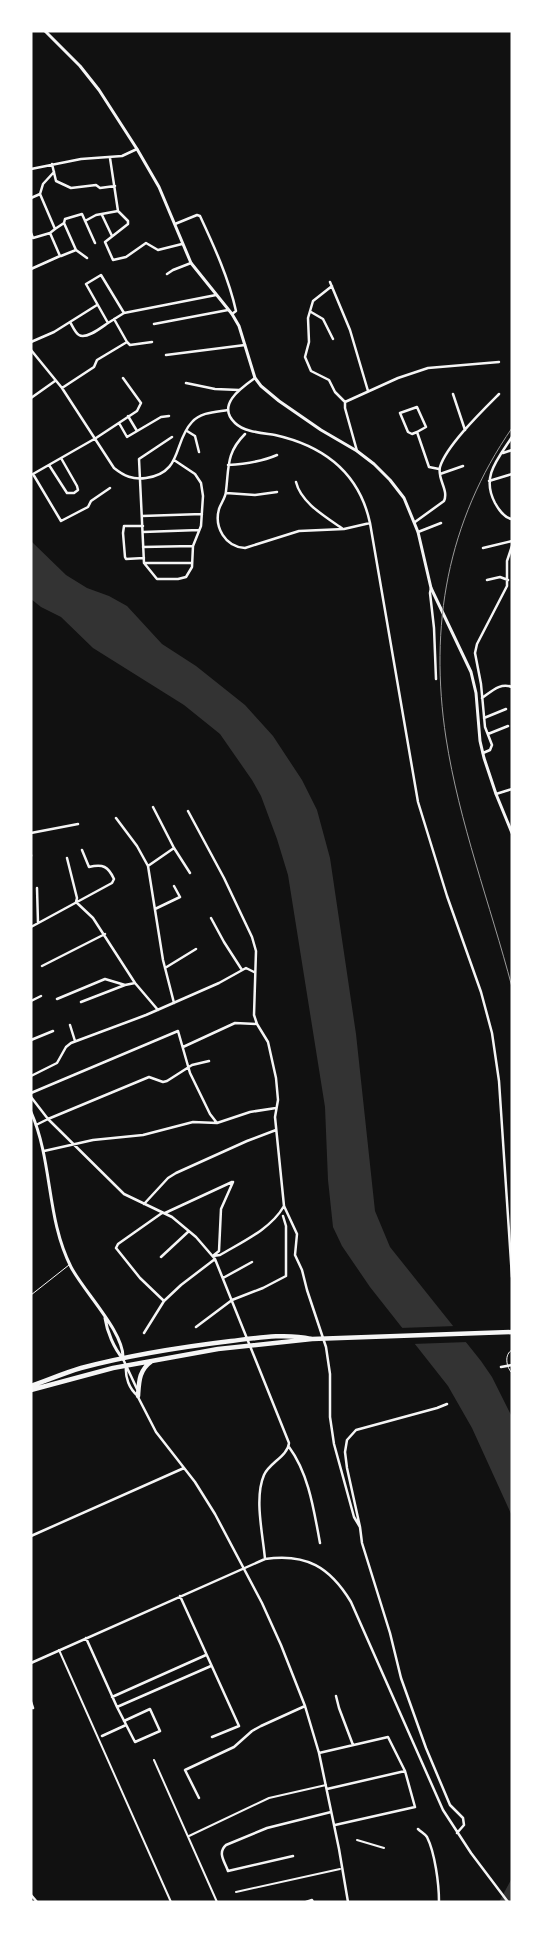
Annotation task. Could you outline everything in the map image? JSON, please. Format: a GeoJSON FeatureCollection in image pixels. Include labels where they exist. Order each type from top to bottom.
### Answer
{"type":"FeatureCollection","features":[{"type":"Feature","properties":{"kind":"main road"},"geometry":{"type":"LineString","coordinates":[[31,1390],[88,1373],[218,1349],[312,1339],[512,1332]]}},
{"type":"Feature","properties":{"kind":"main road"},"geometry":{"type":"LineString","coordinates":[[31,1386],[80,1368],[192,1346],[245,1339],[298,1337],[312,1339]]}},
{"type":"Feature","properties":{"kind":"main road"},"geometry":{"type":"LineString","coordinates":[[138,1396],[141,1373],[154,1360]]}},
{"type":"Feature","properties":{"kind":"street"},"geometry":{"type":"LineString","coordinates":[[45,31],[80,66],[99,90],[137,149],[159,187],[191,263],[229,310],[239,326],[255,378],[265,390],[311,423],[358,451],[390,480],[404,498],[415,522],[431,588],[454,634],[473,680],[483,753],[496,794],[512,833]]}},
{"type":"Feature","properties":{"kind":"street"},"geometry":{"type":"LineString","coordinates":[[31,169],[81,159],[122,156],[137,149]]}},
{"type":"Feature","properties":{"kind":"street"},"geometry":{"type":"LineString","coordinates":[[110,158],[118,211],[128,221],[128,224],[105,242],[113,260],[126,258],[146,243],[158,250],[182,244]]}},
{"type":"Feature","properties":{"kind":"street"},"geometry":{"type":"LineString","coordinates":[[52,164],[56,181],[71,188],[96,185],[100,188],[115,186]]}},
{"type":"Feature","properties":{"kind":"street"},"geometry":{"type":"LineString","coordinates":[[54,172],[42,184],[40,194],[55,229]]}},
{"type":"Feature","properties":{"kind":"street"},"geometry":{"type":"LineString","coordinates":[[31,198],[40,194]]}},
{"type":"Feature","properties":{"kind":"street"},"geometry":{"type":"LineString","coordinates":[[85,221],[96,215],[118,211]]}},
{"type":"Feature","properties":{"kind":"street"},"geometry":{"type":"LineString","coordinates":[[31,233],[32,238],[50,233],[64,224],[65,219],[82,214],[95,243]]}},
{"type":"Feature","properties":{"kind":"street"},"geometry":{"type":"LineString","coordinates":[[102,215],[112,236]]}},
{"type":"Feature","properties":{"kind":"street"},"geometry":{"type":"LineString","coordinates":[[174,225],[197,215],[200,216],[231,296],[236,312],[232,314]]}},
{"type":"Feature","properties":{"kind":"street"},"geometry":{"type":"LineString","coordinates":[[64,224],[76,250],[87,258]]}},
{"type":"Feature","properties":{"kind":"street"},"geometry":{"type":"LineString","coordinates":[[50,233],[60,256]]}},
{"type":"Feature","properties":{"kind":"street"},"geometry":{"type":"LineString","coordinates":[[31,269],[76,250]]}},
{"type":"Feature","properties":{"kind":"street"},"geometry":{"type":"LineString","coordinates":[[167,274],[191,263]]}},
{"type":"Feature","properties":{"kind":"street"},"geometry":{"type":"LineString","coordinates":[[108,323],[86,284],[101,275],[124,313]]}},
{"type":"Feature","properties":{"kind":"street"},"geometry":{"type":"LineString","coordinates":[[358,451],[345,408],[345,402],[335,392],[329,380],[311,371],[305,357],[309,342],[308,324],[316,297],[331,284],[350,330],[368,391]]}},
{"type":"Feature","properties":{"kind":"street"},"geometry":{"type":"LineString","coordinates":[[70,322],[78,335],[87,336],[124,313],[216,295]]}},
{"type":"Feature","properties":{"kind":"street"},"geometry":{"type":"LineString","coordinates":[[31,342],[98,305]]}},
{"type":"Feature","properties":{"kind":"street"},"geometry":{"type":"LineString","coordinates":[[154,324],[229,310]]}},
{"type":"Feature","properties":{"kind":"street"},"geometry":{"type":"LineString","coordinates":[[311,312],[323,319],[333,339]]}},
{"type":"Feature","properties":{"kind":"street"},"geometry":{"type":"LineString","coordinates":[[114,319],[130,345],[152,342]]}},
{"type":"Feature","properties":{"kind":"street"},"geometry":{"type":"LineString","coordinates":[[62,388],[94,367],[97,360],[127,342]]}},
{"type":"Feature","properties":{"kind":"street"},"geometry":{"type":"LineString","coordinates":[[166,355],[245,346]]}},
{"type":"Feature","properties":{"kind":"street"},"geometry":{"type":"LineString","coordinates":[[31,350],[62,388],[114,468],[123,475],[141,479],[157,477],[169,469],[191,422],[199,416],[210,412],[228,410]]}},
{"type":"Feature","properties":{"kind":"street"},"geometry":{"type":"LineString","coordinates":[[345,402],[398,378],[428,368],[499,362]]}},
{"type":"Feature","properties":{"kind":"street"},"geometry":{"type":"LineString","coordinates":[[110,488],[91,501],[88,507],[61,521],[33,474],[96,438],[137,411],[141,403],[124,378]]}},
{"type":"Feature","properties":{"kind":"street"},"geometry":{"type":"LineString","coordinates":[[255,378],[232,397],[228,410],[231,418],[239,426],[298,441],[315,448],[332,459],[347,473],[357,488],[370,523],[418,802],[447,896],[481,992],[492,1034],[499,1081],[512,1277]]}},
{"type":"Feature","properties":{"kind":"street"},"geometry":{"type":"LineString","coordinates":[[31,398],[55,381]]}},
{"type":"Feature","properties":{"kind":"street"},"geometry":{"type":"LineString","coordinates":[[186,383],[215,389],[239,390]]}},
{"type":"Feature","properties":{"kind":"street"},"geometry":{"type":"LineString","coordinates":[[453,394],[465,430]]}},
{"type":"Feature","properties":{"kind":"street"},"geometry":{"type":"LineString","coordinates":[[415,522],[444,501],[446,497],[439,469],[465,430],[499,394]]}},
{"type":"Feature","properties":{"kind":"street"},"geometry":{"type":"LineString","coordinates":[[418,407],[426,427],[417,432],[412,434],[408,432],[400,413],[418,407]]}},
{"type":"Feature","properties":{"kind":"street"},"geometry":{"type":"LineString","coordinates":[[128,416],[137,431]]}},
{"type":"Feature","properties":{"kind":"street"},"geometry":{"type":"LineString","coordinates":[[118,423],[127,437],[160,417],[169,416]]}},
{"type":"Feature","properties":{"kind":"street"},"geometry":{"type":"LineString","coordinates":[[187,431],[194,436],[200,452]]}},
{"type":"Feature","properties":{"kind":"street"},"geometry":{"type":"LineString","coordinates":[[417,432],[429,467],[439,469]]}},
{"type":"Feature","properties":{"kind":"street"},"geometry":{"type":"LineString","coordinates":[[245,434],[234,446],[228,465],[226,493],[219,510],[219,526],[225,539],[238,548],[245,548],[299,531],[344,529],[370,523]]}},
{"type":"Feature","properties":{"kind":"street"},"geometry":{"type":"LineString","coordinates":[[172,437],[139,458],[144,563],[157,579],[186,577],[192,563],[193,546],[202,514],[203,496],[201,483],[195,474],[174,460]]}},
{"type":"Feature","properties":{"kind":"street"},"geometry":{"type":"LineString","coordinates":[[512,437],[489,481],[489,489],[498,509],[511,519],[512,525]]}},
{"type":"Feature","properties":{"kind":"street"},"geometry":{"type":"LineString","coordinates":[[502,453],[512,450]]}},
{"type":"Feature","properties":{"kind":"street"},"geometry":{"type":"LineString","coordinates":[[228,465],[250,464],[277,455]]}},
{"type":"Feature","properties":{"kind":"street"},"geometry":{"type":"LineString","coordinates":[[49,465],[67,493],[74,493],[78,490],[78,486],[61,458]]}},
{"type":"Feature","properties":{"kind":"street"},"geometry":{"type":"LineString","coordinates":[[440,474],[463,466]]}},
{"type":"Feature","properties":{"kind":"street"},"geometry":{"type":"LineString","coordinates":[[489,481],[512,474]]}},
{"type":"Feature","properties":{"kind":"street"},"geometry":{"type":"LineString","coordinates":[[296,482],[303,496],[317,510],[344,529]]}},
{"type":"Feature","properties":{"kind":"street"},"geometry":{"type":"LineString","coordinates":[[226,493],[254,495],[277,492]]}},
{"type":"Feature","properties":{"kind":"street"},"geometry":{"type":"LineString","coordinates":[[142,516],[202,514]]}},
{"type":"Feature","properties":{"kind":"street"},"geometry":{"type":"LineString","coordinates":[[418,532],[441,523]]}},
{"type":"Feature","properties":{"kind":"street"},"geometry":{"type":"LineString","coordinates":[[143,526],[124,526],[123,532],[126,559],[144,558]]}},
{"type":"Feature","properties":{"kind":"street"},"geometry":{"type":"LineString","coordinates":[[143,532],[199,530]]}},
{"type":"Feature","properties":{"kind":"street"},"geometry":{"type":"LineString","coordinates":[[483,548],[512,541]]}},
{"type":"Feature","properties":{"kind":"street"},"geometry":{"type":"LineString","coordinates":[[143,547],[193,546]]}},
{"type":"Feature","properties":{"kind":"street"},"geometry":{"type":"LineString","coordinates":[[483,753],[490,750],[492,745],[484,718],[475,653],[477,644],[509,581],[507,560],[512,546]]}},
{"type":"Feature","properties":{"kind":"street"},"geometry":{"type":"LineString","coordinates":[[144,563],[192,563]]}},
{"type":"Feature","properties":{"kind":"street"},"geometry":{"type":"LineString","coordinates":[[487,580],[500,577],[509,581]]}},
{"type":"Feature","properties":{"kind":"street"},"geometry":{"type":"LineString","coordinates":[[431,588],[436,679]]}},
{"type":"Feature","properties":{"kind":"street"},"geometry":{"type":"LineString","coordinates":[[482,698],[500,685],[505,684],[512,687]]}},
{"type":"Feature","properties":{"kind":"street"},"geometry":{"type":"LineString","coordinates":[[484,718],[506,708]]}},
{"type":"Feature","properties":{"kind":"street"},"geometry":{"type":"LineString","coordinates":[[488,734],[508,726]]}},
{"type":"Feature","properties":{"kind":"street"},"geometry":{"type":"LineString","coordinates":[[496,794],[512,789]]}},
{"type":"Feature","properties":{"kind":"street"},"geometry":{"type":"LineString","coordinates":[[154,807],[174,848],[190,874]]}},
{"type":"Feature","properties":{"kind":"street"},"geometry":{"type":"LineString","coordinates":[[188,811],[220,871],[252,937],[256,951],[254,1015],[268,1042],[278,1088],[275,1117],[284,1206],[297,1238],[295,1255],[302,1270],[326,1348],[330,1374],[330,1417],[334,1444],[354,1517],[360,1527]]}},
{"type":"Feature","properties":{"kind":"street"},"geometry":{"type":"LineString","coordinates":[[116,818],[137,846],[148,866],[165,968],[174,1003]]}},
{"type":"Feature","properties":{"kind":"street"},"geometry":{"type":"LineString","coordinates":[[31,833],[78,824]]}},
{"type":"Feature","properties":{"kind":"street"},"geometry":{"type":"LineString","coordinates":[[148,866],[174,848]]}},
{"type":"Feature","properties":{"kind":"street"},"geometry":{"type":"LineString","coordinates":[[31,927],[112,883],[114,879],[107,868],[103,865],[89,867],[82,850]]}},
{"type":"Feature","properties":{"kind":"street"},"geometry":{"type":"LineString","coordinates":[[67,858],[77,898],[76,902]]}},
{"type":"Feature","properties":{"kind":"street"},"geometry":{"type":"LineString","coordinates":[[155,909],[180,897],[174,886]]}},
{"type":"Feature","properties":{"kind":"street"},"geometry":{"type":"LineString","coordinates":[[37,888],[38,923]]}},
{"type":"Feature","properties":{"kind":"street"},"geometry":{"type":"LineString","coordinates":[[76,902],[93,918],[135,983],[158,1010]]}},
{"type":"Feature","properties":{"kind":"street"},"geometry":{"type":"LineString","coordinates":[[211,918],[226,947],[242,970]]}},
{"type":"Feature","properties":{"kind":"street"},"geometry":{"type":"LineString","coordinates":[[42,966],[105,934]]}},
{"type":"Feature","properties":{"kind":"street"},"geometry":{"type":"LineString","coordinates":[[165,968],[196,949]]}},
{"type":"Feature","properties":{"kind":"street"},"geometry":{"type":"LineString","coordinates":[[31,1076],[57,1064],[66,1047],[75,1041],[158,1010],[219,983],[242,970],[250,968],[255,973]]}},
{"type":"Feature","properties":{"kind":"street"},"geometry":{"type":"LineString","coordinates":[[57,999],[105,979],[124,985]]}},
{"type":"Feature","properties":{"kind":"street"},"geometry":{"type":"LineString","coordinates":[[82,1002],[124,985],[135,983]]}},
{"type":"Feature","properties":{"kind":"street"},"geometry":{"type":"LineString","coordinates":[[31,1001],[41,996]]}},
{"type":"Feature","properties":{"kind":"street"},"geometry":{"type":"LineString","coordinates":[[183,1047],[235,1023],[257,1024]]}},
{"type":"Feature","properties":{"kind":"street"},"geometry":{"type":"LineString","coordinates":[[70,1025],[75,1041]]}},
{"type":"Feature","properties":{"kind":"street"},"geometry":{"type":"LineString","coordinates":[[217,1123],[203,1100],[188,1067],[178,1031],[31,1095],[48,1119],[124,1194],[164,1213],[189,1231],[216,1259],[280,1415],[290,1443],[289,1447],[296,1457],[312,1500],[320,1543]]}},
{"type":"Feature","properties":{"kind":"street"},"geometry":{"type":"LineString","coordinates":[[31,1040],[53,1032]]}},
{"type":"Feature","properties":{"kind":"street"},"geometry":{"type":"LineString","coordinates":[[36,1125],[149,1077],[163,1082],[167,1081],[188,1067],[209,1061]]}},
{"type":"Feature","properties":{"kind":"street"},"geometry":{"type":"LineString","coordinates":[[44,1151],[93,1140],[143,1135],[193,1122],[217,1123],[250,1112],[277,1108]]}},
{"type":"Feature","properties":{"kind":"street"},"geometry":{"type":"LineString","coordinates":[[31,1112],[44,1151],[59,1238],[70,1265],[111,1325],[124,1350],[123,1359]]}},
{"type":"Feature","properties":{"kind":"street"},"geometry":{"type":"LineString","coordinates":[[144,1204],[168,1178],[176,1173],[276,1130]]}},
{"type":"Feature","properties":{"kind":"street"},"geometry":{"type":"LineString","coordinates":[[164,1301],[140,1278],[116,1248],[118,1244],[164,1213],[233,1182],[221,1208],[218,1251],[213,1256]]}},
{"type":"Feature","properties":{"kind":"street"},"geometry":{"type":"LineString","coordinates":[[213,1256],[220,1255],[262,1230],[279,1214],[284,1206]]}},
{"type":"Feature","properties":{"kind":"street"},"geometry":{"type":"LineString","coordinates":[[279,1214],[289,1220]]}},
{"type":"Feature","properties":{"kind":"street"},"geometry":{"type":"LineString","coordinates":[[196,1328],[232,1300],[273,1283],[286,1274],[286,1226],[283,1216]]}},
{"type":"Feature","properties":{"kind":"street"},"geometry":{"type":"LineString","coordinates":[[161,1257],[189,1231]]}},
{"type":"Feature","properties":{"kind":"street"},"geometry":{"type":"LineString","coordinates":[[144,1333],[164,1301],[181,1285],[216,1259]]}},
{"type":"Feature","properties":{"kind":"street"},"geometry":{"type":"LineString","coordinates":[[223,1278],[252,1262]]}},
{"type":"Feature","properties":{"kind":"street"},"geometry":{"type":"LineString","coordinates":[[105,1317],[106,1327],[117,1351],[131,1373],[138,1390],[138,1396],[156,1432],[184,1468],[215,1514],[282,1645],[305,1706],[319,1753],[335,1825],[348,1902]]}},
{"type":"Feature","properties":{"kind":"street"},"geometry":{"type":"LineString","coordinates":[[126,1365],[125,1374],[132,1392],[138,1396]]}},
{"type":"Feature","properties":{"kind":"street"},"geometry":{"type":"LineString","coordinates":[[501,1367],[510,1365]]}},
{"type":"Feature","properties":{"kind":"street"},"geometry":{"type":"LineString","coordinates":[[447,1404],[356,1430],[348,1438],[345,1452],[362,1543],[373,1583],[390,1633],[401,1678],[426,1748],[450,1805],[463,1818],[464,1825],[457,1833]]}},
{"type":"Feature","properties":{"kind":"street"},"geometry":{"type":"LineString","coordinates":[[265,1559],[259,1505],[260,1485],[264,1473],[289,1447]]}},
{"type":"Feature","properties":{"kind":"street"},"geometry":{"type":"LineString","coordinates":[[31,1536],[184,1468]]}},
{"type":"Feature","properties":{"kind":"street"},"geometry":{"type":"LineString","coordinates":[[31,1663],[265,1559],[288,1557],[310,1562],[330,1574],[344,1591],[361,1624],[429,1782],[457,1833],[508,1902]]}},
{"type":"Feature","properties":{"kind":"street"},"geometry":{"type":"LineString","coordinates":[[180,1596],[239,1726],[212,1737]]}},
{"type":"Feature","properties":{"kind":"street"},"geometry":{"type":"LineString","coordinates":[[86,1638],[117,1708],[125,1723],[135,1742],[160,1731],[150,1710],[125,1723],[102,1736]]}},
{"type":"Feature","properties":{"kind":"street"},"geometry":{"type":"LineString","coordinates":[[59,1650],[171,1902]]}},
{"type":"Feature","properties":{"kind":"street"},"geometry":{"type":"LineString","coordinates":[[112,1697],[207,1654]]}},
{"type":"Feature","properties":{"kind":"street"},"geometry":{"type":"LineString","coordinates":[[117,1708],[212,1666]]}},
{"type":"Feature","properties":{"kind":"street"},"geometry":{"type":"LineString","coordinates":[[336,1696],[353,1745]]}},
{"type":"Feature","properties":{"kind":"street"},"geometry":{"type":"LineString","coordinates":[[31,1702],[33,1708]]}},
{"type":"Feature","properties":{"kind":"street"},"geometry":{"type":"LineString","coordinates":[[199,1798],[185,1770],[234,1747],[252,1731],[261,1726],[305,1706]]}},
{"type":"Feature","properties":{"kind":"street"},"geometry":{"type":"LineString","coordinates":[[319,1753],[388,1737],[404,1771],[416,1807],[335,1825]]}},
{"type":"Feature","properties":{"kind":"street"},"geometry":{"type":"LineString","coordinates":[[154,1760],[217,1902]]}},
{"type":"Feature","properties":{"kind":"street"},"geometry":{"type":"LineString","coordinates":[[188,1836],[269,1798],[404,1771]]}},
{"type":"Feature","properties":{"kind":"street"},"geometry":{"type":"LineString","coordinates":[[292,1856],[228,1871],[221,1854],[222,1848],[226,1845],[267,1828],[332,1812]]}},
{"type":"Feature","properties":{"kind":"street"},"geometry":{"type":"LineString","coordinates":[[418,1829],[426,1836],[432,1852],[439,1884],[439,1902]]}},
{"type":"Feature","properties":{"kind":"street"},"geometry":{"type":"LineString","coordinates":[[357,1840],[384,1848]]}},
{"type":"Feature","properties":{"kind":"street"},"geometry":{"type":"LineString","coordinates":[[236,1892],[340,1869]]}},
{"type":"Feature","properties":{"kind":"street"},"geometry":{"type":"LineString","coordinates":[[31,1894],[38,1902]]}},
{"type":"Feature","properties":{"kind":"street"},"geometry":{"type":"LineString","coordinates":[[306,1902],[312,1900],[313,1902]]}},
{"type":"Feature","properties":{"kind":"lane"},"geometry":{"type":"LineString","coordinates":[[31,1295],[70,1265]]}},
{"type":"Feature","properties":{"kind":"lane"},"geometry":{"type":"LineString","coordinates":[[512,1350],[507,1354],[512,1373]]}},
{"type":"Feature","properties":{"kind":"shaded area"},"geometry":{"type":"Polygon","coordinates":[[[31,541],[66,575],[87,588],[109,596],[127,606],[162,644],[196,666],[245,705],[273,736],[302,780],[317,810],[330,858],[356,1034],[375,1211],[390,1247],[481,1361],[492,1377],[512,1417],[512,1516],[472,1428],[448,1386],[370,1287],[342,1246],[333,1227],[328,1180],[325,1107],[288,875],[261,796],[220,734],[184,705],[93,648],[61,617],[41,607],[31,599],[31,541]]]}},
{"type":"Feature","properties":{"kind":"shaded area"},"geometry":{"type":"Polygon","coordinates":[[[512,1878],[512,1902],[499,1902],[512,1878]]]}},
{"type":"Feature","properties":{"kind":"pier"},"geometry":{"type":"Polygon","coordinates":[[[456,1326],[468,1342],[412,1344],[400,1328],[456,1326]]]}},
{"type":"Feature","properties":{"kind":"railway"},"geometry":{"type":"LineString","coordinates":[[512,428],[490,464],[472,500],[458,538],[448,576],[442,615],[440,656],[441,696],[452,769],[467,832],[512,987]]}}]}
